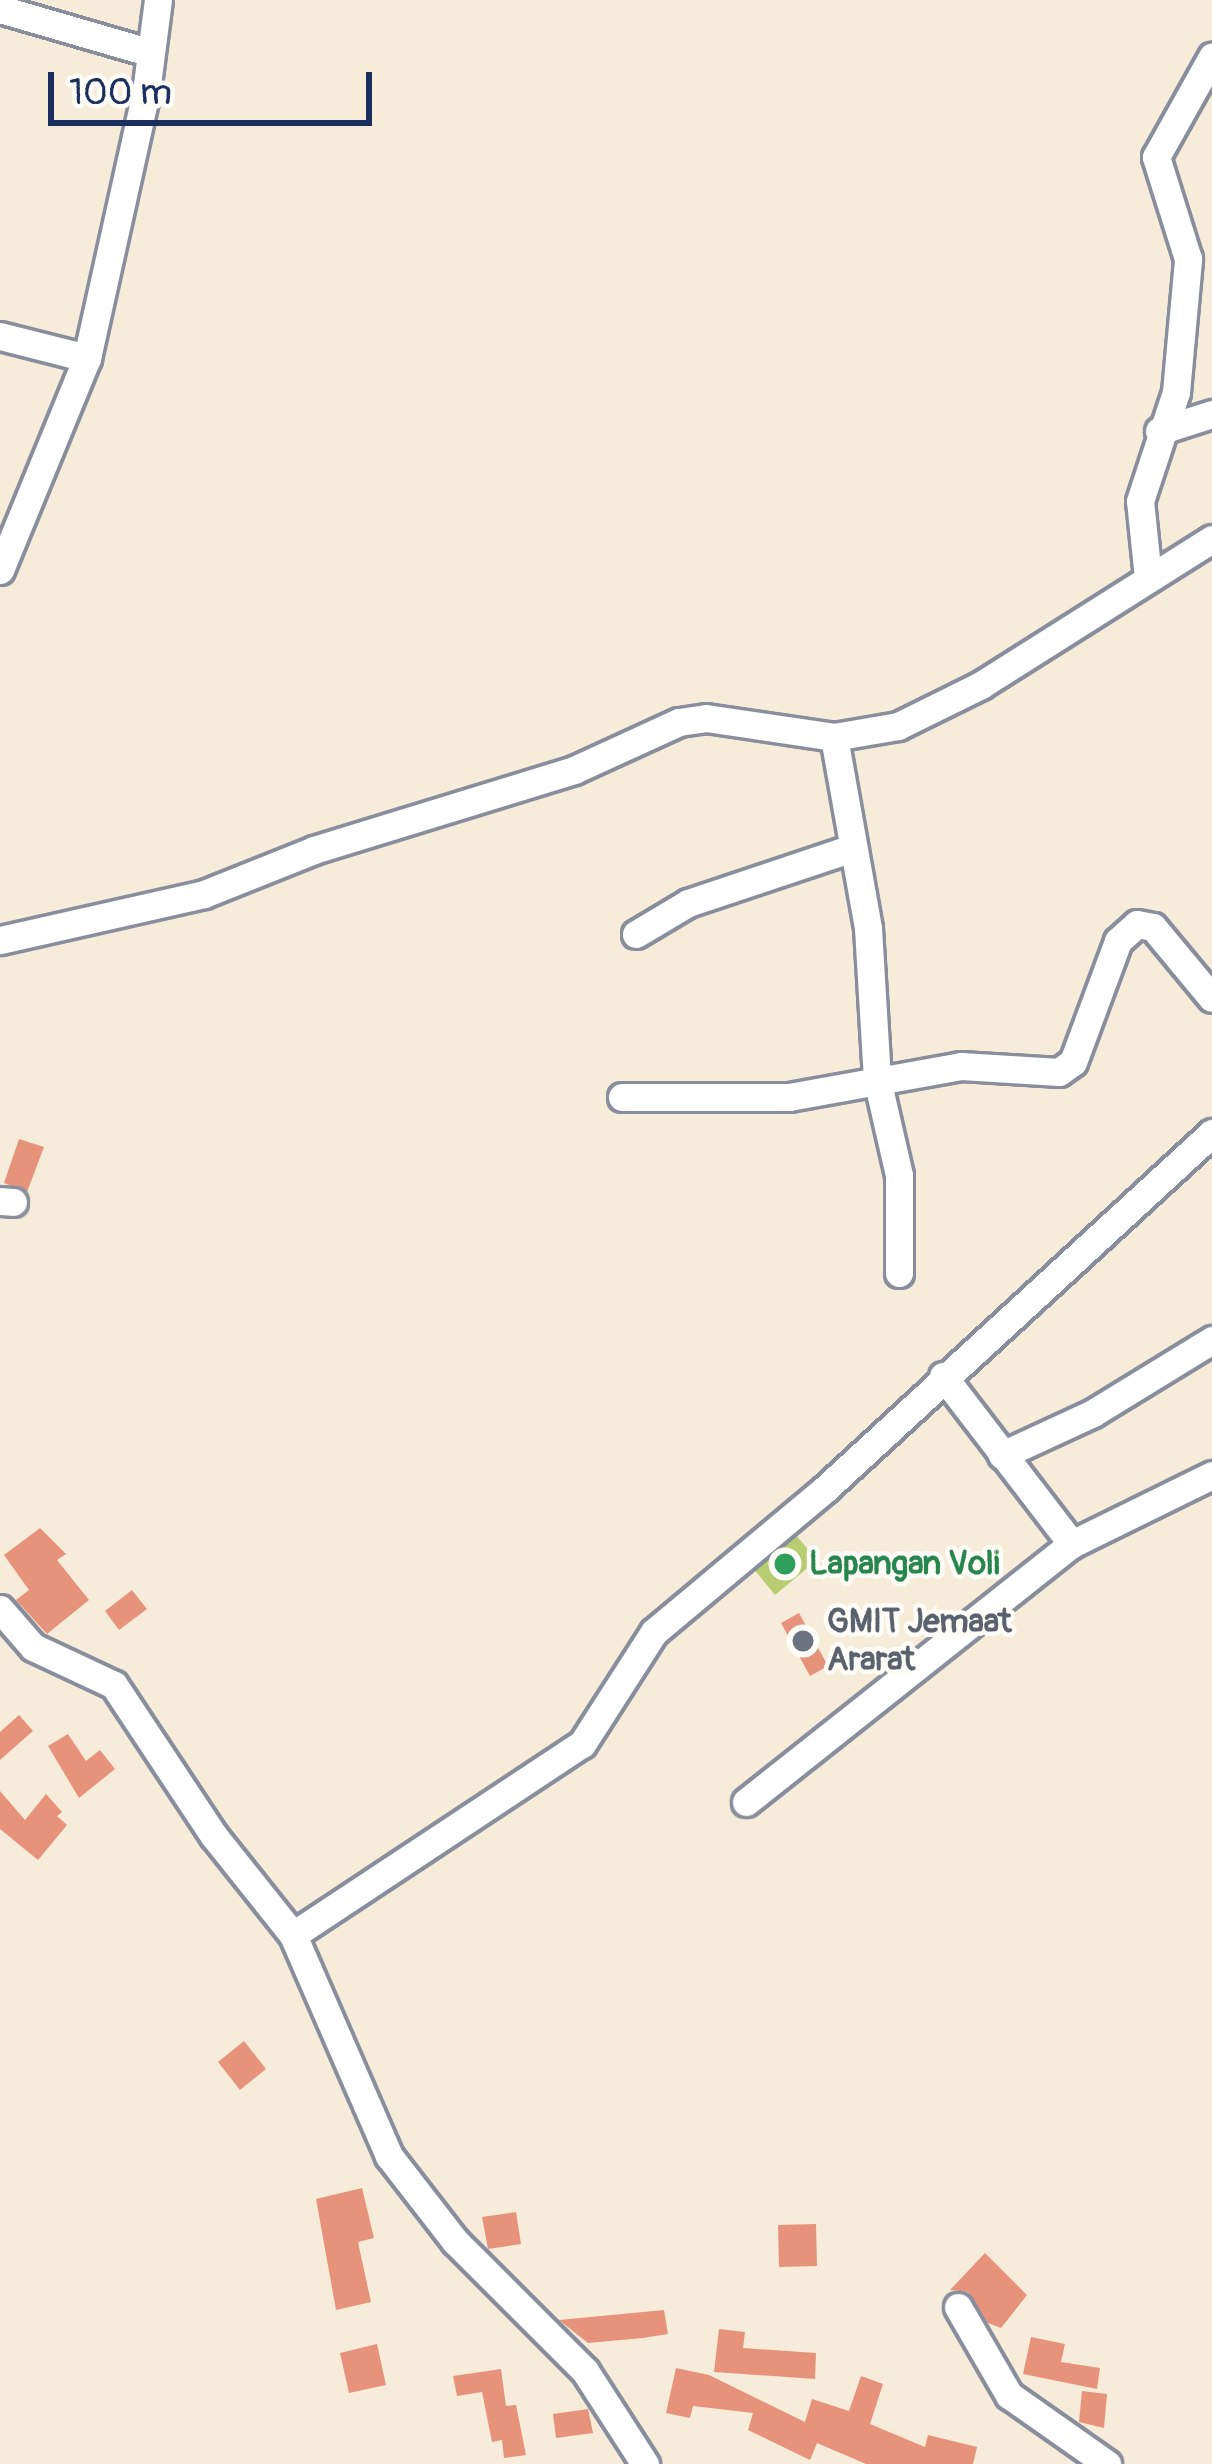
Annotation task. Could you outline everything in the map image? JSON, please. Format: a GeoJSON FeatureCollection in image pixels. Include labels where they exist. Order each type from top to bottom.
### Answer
{"type":"FeatureCollection","features":[{"type":"Feature","properties":{"kind":"street"},"geometry":{"type":"LineString","coordinates":[[0,570],[87,358],[158,0]]}},
{"type":"Feature","properties":{"kind":"street"},"geometry":{"type":"LineString","coordinates":[[0,9],[151,53]]}},
{"type":"Feature","properties":{"kind":"street"},"geometry":{"type":"LineString","coordinates":[[1148,578],[1140,501],[1176,392],[1188,259],[1156,157],[1212,57]]}},
{"type":"Feature","properties":{"kind":"street"},"geometry":{"type":"LineString","coordinates":[[0,336],[87,358]]}},
{"type":"Feature","properties":{"kind":"street"},"geometry":{"type":"LineString","coordinates":[[1160,431],[1212,414]]}},
{"type":"Feature","properties":{"kind":"street"},"geometry":{"type":"LineString","coordinates":[[0,487],[30,495]]}},
{"type":"Feature","properties":{"kind":"street"},"geometry":{"type":"LineString","coordinates":[[0,940],[204,894],[314,850],[574,770],[679,722],[706,718],[834,737],[926,715],[1212,539]]}},
{"type":"Feature","properties":{"kind":"street"},"geometry":{"type":"LineString","coordinates":[[834,737],[868,928],[878,1079],[899,1175],[899,1273]]}},
{"type":"Feature","properties":{"kind":"street"},"geometry":{"type":"LineString","coordinates":[[636,934],[688,903],[852,848]]}},
{"type":"Feature","properties":{"kind":"street"},"geometry":{"type":"LineString","coordinates":[[622,1096],[767,1098],[961,1066],[1064,1070],[1118,941],[1137,924],[1153,927],[1212,998]]}},
{"type":"Feature","properties":{"kind":"street"},"geometry":{"type":"LineString","coordinates":[[293,1935],[582,1744],[654,1632],[825,1489],[1212,1132]]}},
{"type":"Feature","properties":{"kind":"street"},"geometry":{"type":"LineString","coordinates":[[1002,1454],[1093,1413],[1212,1340]]}},
{"type":"Feature","properties":{"kind":"street"},"geometry":{"type":"LineString","coordinates":[[943,1376],[1072,1544]]}},
{"type":"Feature","properties":{"kind":"street"},"geometry":{"type":"LineString","coordinates":[[746,1802],[1072,1544],[1212,1475]]}},
{"type":"Feature","properties":{"kind":"street"},"geometry":{"type":"LineString","coordinates":[[0,1609],[33,1647],[114,1685],[214,1836],[293,1935],[389,2156],[455,2241],[585,2371],[644,2464]]}},
{"type":"Feature","properties":{"kind":"street"},"geometry":{"type":"LineString","coordinates":[[958,2307],[1009,2396],[1107,2464]]}},
{"type":"Feature","properties":{"kind":"green space","name":"Lapangan Voli"},"geometry":{"type":"Polygon","coordinates":[[[795,1534],[817,1560],[775,1595],[753,1568],[795,1534]]]}},
{"type":"Feature","properties":{"kind":"building"},"geometry":{"type":"Polygon","coordinates":[[[19,1139],[44,1147],[27,1192],[4,1183],[19,1139]]]}},
{"type":"Feature","properties":{"kind":"building"},"geometry":{"type":"Polygon","coordinates":[[[40,1528],[66,1554],[57,1560],[89,1600],[47,1634],[16,1600],[29,1590],[4,1555],[40,1528]]]}},
{"type":"Feature","properties":{"kind":"building"},"geometry":{"type":"Polygon","coordinates":[[[132,1590],[147,1609],[119,1630],[105,1611],[132,1590]]]}},
{"type":"Feature","properties":{"kind":"building"},"geometry":{"type":"Polygon","coordinates":[[[799,1613],[828,1666],[810,1676],[781,1623],[799,1613]]]}},
{"type":"Feature","properties":{"kind":"building"},"geometry":{"type":"Polygon","coordinates":[[[19,1715],[33,1731],[0,1760],[0,1732],[19,1715]]]}},
{"type":"Feature","properties":{"kind":"building"},"geometry":{"type":"Polygon","coordinates":[[[68,1734],[86,1761],[100,1750],[115,1769],[79,1798],[48,1746],[68,1734]]]}},
{"type":"Feature","properties":{"kind":"building"},"geometry":{"type":"Polygon","coordinates":[[[0,1791],[25,1820],[46,1794],[62,1812],[57,1816],[67,1825],[38,1860],[0,1829],[0,1791]]]}},
{"type":"Feature","properties":{"kind":"building"},"geometry":{"type":"Polygon","coordinates":[[[244,2041],[266,2069],[240,2090],[218,2062],[244,2041]]]}},
{"type":"Feature","properties":{"kind":"building"},"geometry":{"type":"Polygon","coordinates":[[[362,2188],[374,2238],[358,2242],[371,2302],[336,2310],[316,2199],[362,2188]]]}},
{"type":"Feature","properties":{"kind":"building"},"geometry":{"type":"Polygon","coordinates":[[[516,2212],[521,2244],[488,2249],[482,2217],[516,2212]]]}},
{"type":"Feature","properties":{"kind":"building"},"geometry":{"type":"Polygon","coordinates":[[[816,2224],[817,2266],[779,2267],[778,2225],[816,2224]]]}},
{"type":"Feature","properties":{"kind":"building"},"geometry":{"type":"Polygon","coordinates":[[[985,2253],[1027,2295],[1001,2328],[988,2323],[968,2292],[950,2290],[985,2253]]]}},
{"type":"Feature","properties":{"kind":"building"},"geometry":{"type":"Polygon","coordinates":[[[664,2310],[668,2334],[643,2338],[588,2343],[559,2320],[664,2310]]]}},
{"type":"Feature","properties":{"kind":"building"},"geometry":{"type":"Polygon","coordinates":[[[719,2329],[745,2332],[743,2348],[816,2353],[815,2379],[714,2372],[719,2329]]]}},
{"type":"Feature","properties":{"kind":"building"},"geometry":{"type":"Polygon","coordinates":[[[1031,2337],[1065,2344],[1061,2362],[1100,2368],[1097,2389],[1023,2374],[1031,2337]]]}},
{"type":"Feature","properties":{"kind":"building"},"geometry":{"type":"Polygon","coordinates":[[[377,2344],[386,2385],[349,2393],[340,2353],[377,2344]]]}},
{"type":"Feature","properties":{"kind":"building"},"geometry":{"type":"Polygon","coordinates":[[[676,2368],[709,2375],[805,2422],[812,2399],[849,2411],[861,2376],[883,2384],[870,2424],[925,2447],[928,2435],[977,2447],[973,2464],[866,2464],[817,2443],[810,2460],[748,2430],[753,2413],[693,2406],[690,2418],[666,2413],[676,2368]]]}},
{"type":"Feature","properties":{"kind":"building"},"geometry":{"type":"Polygon","coordinates":[[[501,2369],[506,2406],[516,2405],[526,2455],[504,2458],[502,2440],[492,2442],[482,2392],[457,2396],[453,2376],[501,2369]]]}},
{"type":"Feature","properties":{"kind":"building"},"geometry":{"type":"Polygon","coordinates":[[[1082,2391],[1107,2394],[1104,2428],[1079,2422],[1082,2391]]]}},
{"type":"Feature","properties":{"kind":"building"},"geometry":{"type":"Polygon","coordinates":[[[588,2409],[593,2433],[556,2438],[553,2414],[588,2409]]]}},
{"type":"Feature","properties":{"kind":"place","name":"Lapangan Voli"},"geometry":{"type":"Point","coordinates":[785,1564]}},
{"type":"Feature","properties":{"kind":"place","name":"GMIT Jemaat Ararat"},"geometry":{"type":"Point","coordinates":[803,1641]}}]}
